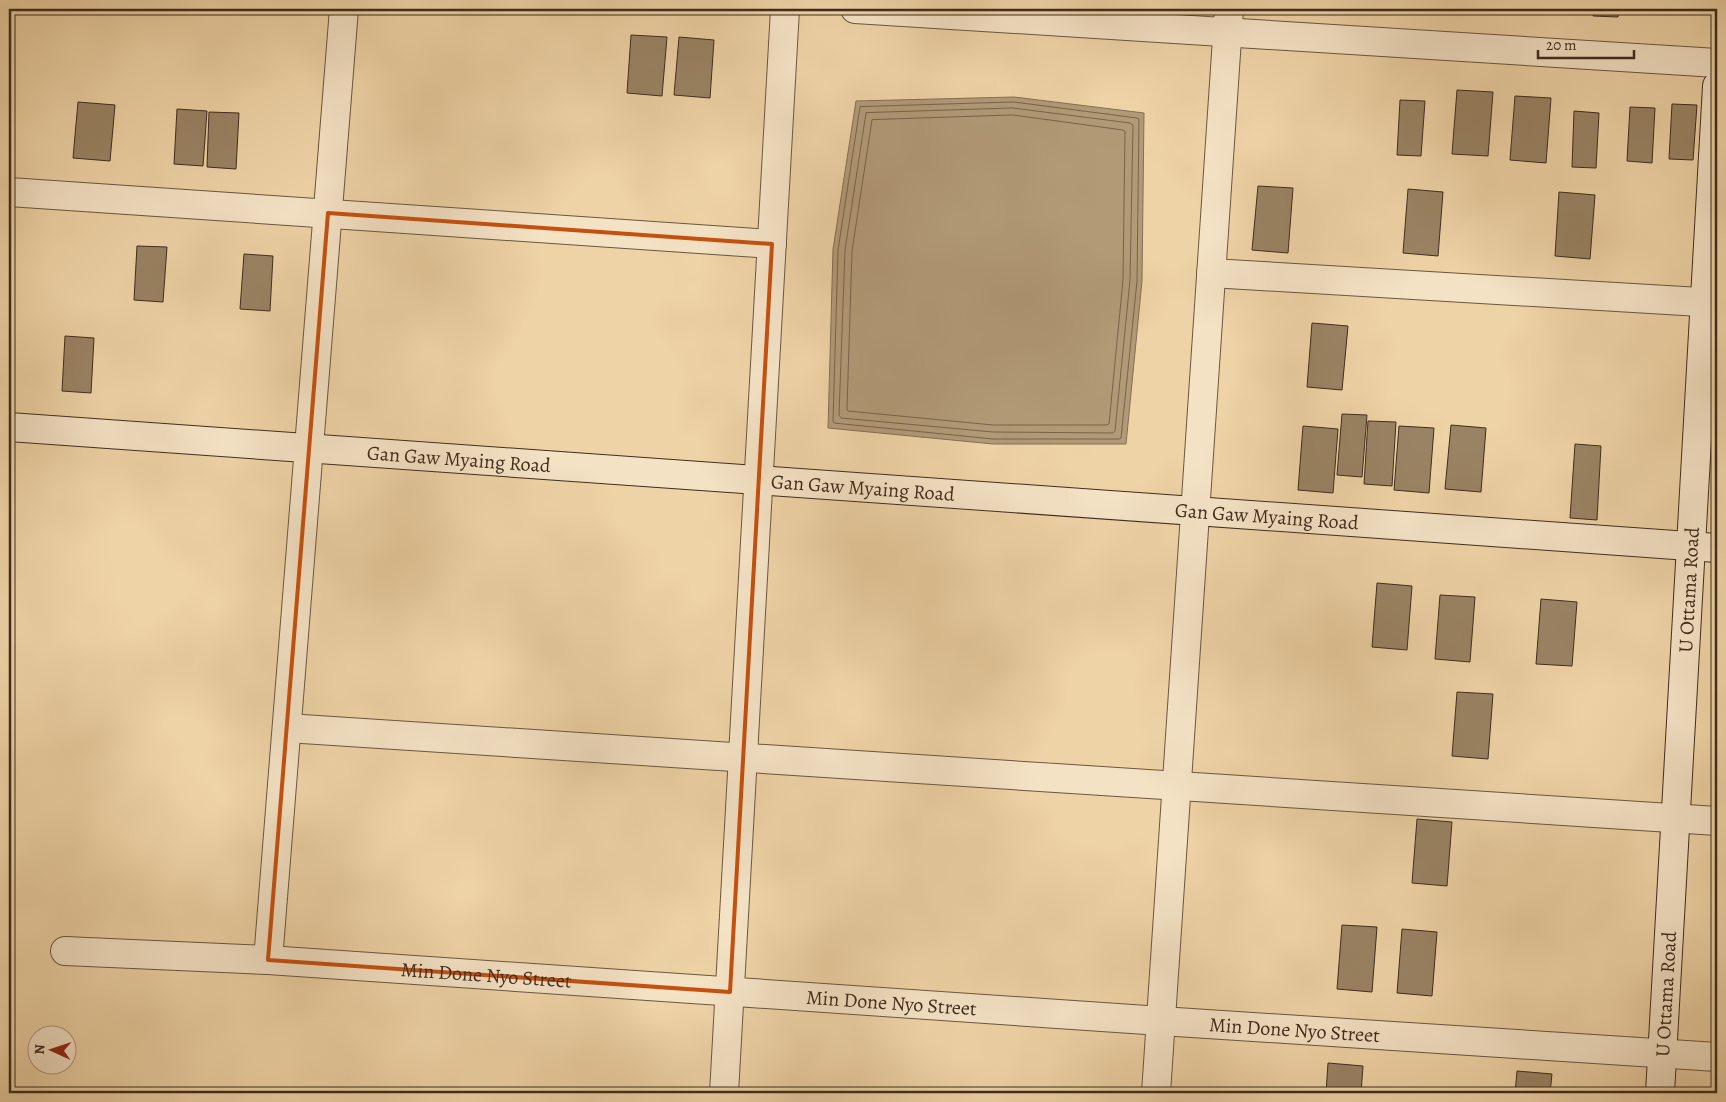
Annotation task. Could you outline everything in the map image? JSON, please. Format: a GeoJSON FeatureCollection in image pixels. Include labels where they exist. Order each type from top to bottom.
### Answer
{"type":"FeatureCollection","features":[{"type":"Feature","properties":{"kind":"street"},"geometry":{"type":"LineString","coordinates":[[268,960],[344,9]]}},
{"type":"Feature","properties":{"kind":"street"},"geometry":{"type":"LineString","coordinates":[[724,1093],[785,9]]}},
{"type":"Feature","properties":{"kind":"street"},"geometry":{"type":"LineString","coordinates":[[855,9],[1228,21],[1717,63]]}},
{"type":"Feature","properties":{"kind":"street"},"geometry":{"type":"LineString","coordinates":[[1156,1093],[1228,21]]}},
{"type":"Feature","properties":{"kind":"street","name":"U Ottama Road"},"geometry":{"type":"LineString","coordinates":[[1660,1093],[1676,819],[1704,547],[1717,86]]}},
{"type":"Feature","properties":{"kind":"street"},"geometry":{"type":"LineString","coordinates":[[9,192],[772,244]]}},
{"type":"Feature","properties":{"kind":"street"},"geometry":{"type":"LineString","coordinates":[[1211,273],[1711,302]]}},
{"type":"Feature","properties":{"kind":"street","name":"Gan Gaw Myaing Road"},"geometry":{"type":"LineString","coordinates":[[9,427],[1704,547]]}},
{"type":"Feature","properties":{"kind":"street"},"geometry":{"type":"LineString","coordinates":[[287,728],[1717,821]]}},
{"type":"Feature","properties":{"kind":"street","name":"Min Done Nyo Street"},"geometry":{"type":"LineString","coordinates":[[65,951],[268,960],[1161,1022],[1717,1057]]}},
{"type":"Feature","properties":{"kind":"highlighted area"},"geometry":{"type":"Polygon","coordinates":[[[328,213],[772,244],[730,992],[268,960],[328,213]]]}},
{"type":"Feature","properties":{"kind":"water"},"geometry":{"type":"Polygon","coordinates":[[[1014,97],[1144,113],[1142,281],[1126,444],[993,444],[828,428],[833,249],[856,101],[1014,97]]]}},
{"type":"Feature","properties":{"kind":"building"},"geometry":{"type":"Polygon","coordinates":[[[1594,9],[1619,9],[1618,17],[1593,16],[1594,9]]]}},
{"type":"Feature","properties":{"kind":"building"},"geometry":{"type":"Polygon","coordinates":[[[631,35],[667,37],[662,96],[627,93],[631,35]]]}},
{"type":"Feature","properties":{"kind":"building"},"geometry":{"type":"Polygon","coordinates":[[[679,37],[714,40],[710,98],[674,95],[679,37]]]}},
{"type":"Feature","properties":{"kind":"building"},"geometry":{"type":"Polygon","coordinates":[[[1457,90],[1493,92],[1488,156],[1452,154],[1457,90]]]}},
{"type":"Feature","properties":{"kind":"building"},"geometry":{"type":"Polygon","coordinates":[[[1515,96],[1551,98],[1546,163],[1510,160],[1515,96]]]}},
{"type":"Feature","properties":{"kind":"building"},"geometry":{"type":"Polygon","coordinates":[[[1400,100],[1425,101],[1421,156],[1397,155],[1400,100]]]}},
{"type":"Feature","properties":{"kind":"building"},"geometry":{"type":"Polygon","coordinates":[[[78,102],[115,105],[110,161],[73,158],[78,102]]]}},
{"type":"Feature","properties":{"kind":"building"},"geometry":{"type":"Polygon","coordinates":[[[1672,104],[1697,105],[1693,160],[1669,159],[1672,104]]]}},
{"type":"Feature","properties":{"kind":"building"},"geometry":{"type":"Polygon","coordinates":[[[1630,107],[1655,108],[1652,163],[1627,161],[1630,107]]]}},
{"type":"Feature","properties":{"kind":"building"},"geometry":{"type":"Polygon","coordinates":[[[177,109],[207,111],[203,166],[174,164],[177,109]]]}},
{"type":"Feature","properties":{"kind":"building"},"geometry":{"type":"Polygon","coordinates":[[[1574,111],[1599,113],[1596,168],[1572,167],[1574,111]]]}},
{"type":"Feature","properties":{"kind":"building"},"geometry":{"type":"Polygon","coordinates":[[[209,112],[239,113],[236,169],[207,167],[209,112]]]}},
{"type":"Feature","properties":{"kind":"building"},"geometry":{"type":"Polygon","coordinates":[[[1258,186],[1293,188],[1288,253],[1252,250],[1258,186]]]}},
{"type":"Feature","properties":{"kind":"building"},"geometry":{"type":"Polygon","coordinates":[[[1408,189],[1443,192],[1438,256],[1403,253],[1408,189]]]}},
{"type":"Feature","properties":{"kind":"building"},"geometry":{"type":"Polygon","coordinates":[[[1559,192],[1595,195],[1590,259],[1555,256],[1559,192]]]}},
{"type":"Feature","properties":{"kind":"building"},"geometry":{"type":"Polygon","coordinates":[[[137,246],[167,247],[163,302],[134,300],[137,246]]]}},
{"type":"Feature","properties":{"kind":"building"},"geometry":{"type":"Polygon","coordinates":[[[244,254],[273,256],[270,311],[240,309],[244,254]]]}},
{"type":"Feature","properties":{"kind":"building"},"geometry":{"type":"Polygon","coordinates":[[[1312,323],[1348,326],[1342,390],[1307,387],[1312,323]]]}},
{"type":"Feature","properties":{"kind":"building"},"geometry":{"type":"Polygon","coordinates":[[[65,336],[94,338],[91,393],[62,391],[65,336]]]}},
{"type":"Feature","properties":{"kind":"building"},"geometry":{"type":"Polygon","coordinates":[[[1342,414],[1367,415],[1362,477],[1337,475],[1342,414]]]}},
{"type":"Feature","properties":{"kind":"building"},"geometry":{"type":"Polygon","coordinates":[[[1368,421],[1396,422],[1392,486],[1364,484],[1368,421]]]}},
{"type":"Feature","properties":{"kind":"building"},"geometry":{"type":"Polygon","coordinates":[[[1451,425],[1486,428],[1481,492],[1445,489],[1451,425]]]}},
{"type":"Feature","properties":{"kind":"building"},"geometry":{"type":"Polygon","coordinates":[[[1303,426],[1338,429],[1333,493],[1298,490],[1303,426]]]}},
{"type":"Feature","properties":{"kind":"building"},"geometry":{"type":"Polygon","coordinates":[[[1399,426],[1434,428],[1429,493],[1394,490],[1399,426]]]}},
{"type":"Feature","properties":{"kind":"building"},"geometry":{"type":"Polygon","coordinates":[[[1575,444],[1601,446],[1597,520],[1570,518],[1575,444]]]}},
{"type":"Feature","properties":{"kind":"building"},"geometry":{"type":"Polygon","coordinates":[[[1377,583],[1412,586],[1407,650],[1372,647],[1377,583]]]}},
{"type":"Feature","properties":{"kind":"building"},"geometry":{"type":"Polygon","coordinates":[[[1440,595],[1475,597],[1470,662],[1435,659],[1440,595]]]}},
{"type":"Feature","properties":{"kind":"building"},"geometry":{"type":"Polygon","coordinates":[[[1541,599],[1577,602],[1572,666],[1536,664],[1541,599]]]}},
{"type":"Feature","properties":{"kind":"building"},"geometry":{"type":"Polygon","coordinates":[[[1457,692],[1493,694],[1488,759],[1452,756],[1457,692]]]}},
{"type":"Feature","properties":{"kind":"building"},"geometry":{"type":"Polygon","coordinates":[[[1417,819],[1452,822],[1447,886],[1412,883],[1417,819]]]}},
{"type":"Feature","properties":{"kind":"building"},"geometry":{"type":"Polygon","coordinates":[[[1342,925],[1377,927],[1372,992],[1337,989],[1342,925]]]}},
{"type":"Feature","properties":{"kind":"building"},"geometry":{"type":"Polygon","coordinates":[[[1402,929],[1437,932],[1432,996],[1397,993],[1402,929]]]}},
{"type":"Feature","properties":{"kind":"building"},"geometry":{"type":"Polygon","coordinates":[[[1328,1063],[1363,1066],[1361,1093],[1326,1093],[1328,1063]]]}},
{"type":"Feature","properties":{"kind":"building"},"geometry":{"type":"Polygon","coordinates":[[[1517,1071],[1552,1074],[1550,1093],[1515,1093],[1517,1071]]]}}]}
